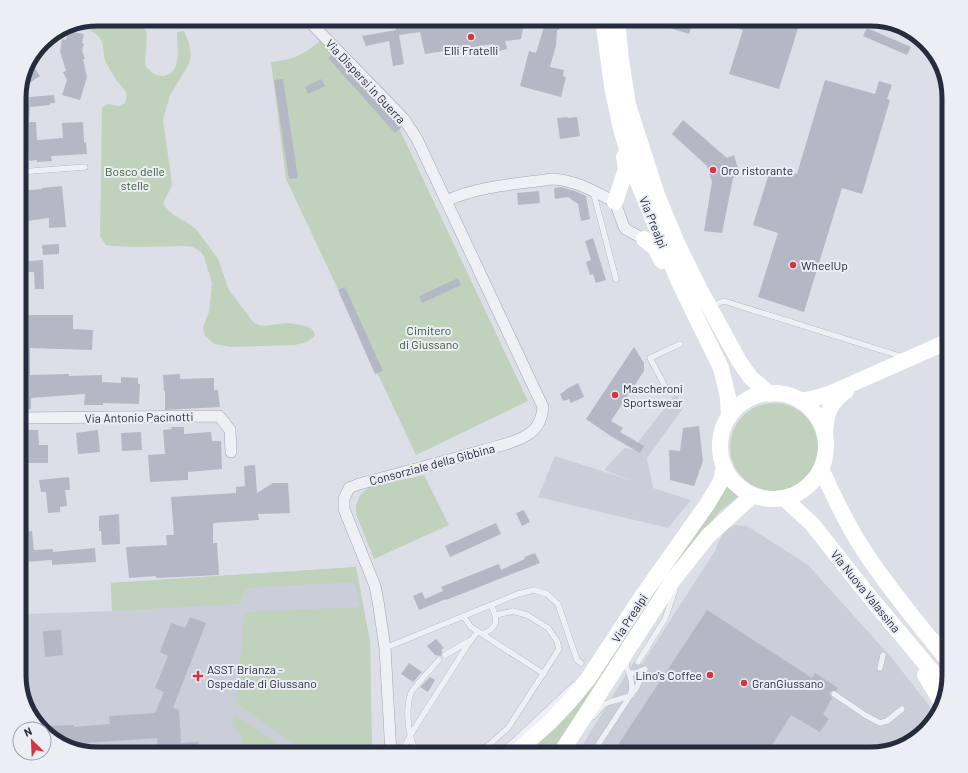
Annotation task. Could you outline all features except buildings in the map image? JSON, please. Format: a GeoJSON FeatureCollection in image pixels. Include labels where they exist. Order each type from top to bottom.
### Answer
{"type":"FeatureCollection","features":[{"type":"Feature","properties":{"kind":"main road","name":"Via Prealpi"},"geometry":{"type":"LineString","coordinates":[[604,26],[612,86],[621,130],[634,172],[679,282],[721,368],[728,397],[729,417]]}},
{"type":"Feature","properties":{"kind":"main road","name":"Via Prealpi"},"geometry":{"type":"LineString","coordinates":[[618,26],[628,105],[657,194],[677,243],[709,307],[739,361],[751,378],[770,394]]}},
{"type":"Feature","properties":{"kind":"main road"},"geometry":{"type":"LineString","coordinates":[[615,202],[626,169],[621,145],[621,130]]}},
{"type":"Feature","properties":{"kind":"main road"},"geometry":{"type":"LineString","coordinates":[[644,239],[655,248],[666,268],[679,282]]}},
{"type":"Feature","properties":{"kind":"main road"},"geometry":{"type":"LineString","coordinates":[[800,401],[829,394],[942,344]]}},
{"type":"Feature","properties":{"kind":"main road"},"geometry":{"type":"LineString","coordinates":[[825,436],[822,425],[816,415],[809,407],[800,401],[790,396],[780,394],[754,397],[740,405],[729,417],[722,431],[720,446],[724,467],[736,484],[747,493],[772,500],[799,493],[812,483],[821,469],[825,458],[826,420],[830,406],[840,395],[857,382]]}},
{"type":"Feature","properties":{"kind":"main road","name":"Via Prealpi"},"geometry":{"type":"LineString","coordinates":[[522,747],[550,722],[588,679],[706,506],[721,481],[724,467]]}},
{"type":"Feature","properties":{"kind":"main road","name":"Via Nuova Valassina"},"geometry":{"type":"LineString","coordinates":[[821,469],[858,542],[942,653]]}},
{"type":"Feature","properties":{"kind":"main road","name":"Via Prealpi"},"geometry":{"type":"LineString","coordinates":[[565,747],[673,580],[708,536],[754,495]]}},
{"type":"Feature","properties":{"kind":"main road","name":"Via Nuova Valassina"},"geometry":{"type":"LineString","coordinates":[[784,498],[812,524],[882,612],[942,683]]}},
{"type":"Feature","properties":{"kind":"main road"},"geometry":{"type":"LineString","coordinates":[[903,637],[939,698]]}},
{"type":"Feature","properties":{"kind":"street","name":"Via Dispersi in Guerra"},"geometry":{"type":"LineString","coordinates":[[314,26],[404,119],[416,139],[446,201]]}},
{"type":"Feature","properties":{"kind":"street"},"geometry":{"type":"LineString","coordinates":[[446,201],[473,191],[552,179],[571,181],[615,202],[624,227],[644,239]]}},
{"type":"Feature","properties":{"kind":"street","name":"Consorziale della Gibbina"},"geometry":{"type":"LineString","coordinates":[[391,747],[385,648],[375,586],[344,509],[344,499],[349,488],[514,441],[528,435],[542,418],[543,407],[446,201]]}},
{"type":"Feature","properties":{"kind":"street","name":"Via Antonio Pacinotti"},"geometry":{"type":"LineString","coordinates":[[26,418],[218,416],[230,430],[231,452]]}},
{"type":"Feature","properties":{"kind":"lane"},"geometry":{"type":"LineString","coordinates":[[26,171],[85,167]]}},
{"type":"Feature","properties":{"kind":"lane"},"geometry":{"type":"LineString","coordinates":[[593,191],[616,279]]}},
{"type":"Feature","properties":{"kind":"lane"},"geometry":{"type":"LineString","coordinates":[[709,307],[724,301],[909,358]]}},
{"type":"Feature","properties":{"kind":"lane"},"geometry":{"type":"LineString","coordinates":[[666,388],[650,358],[680,344]]}},
{"type":"Feature","properties":{"kind":"lane"},"geometry":{"type":"LineString","coordinates":[[638,662],[665,619],[675,590],[673,580]]}},
{"type":"Feature","properties":{"kind":"lane"},"geometry":{"type":"LineString","coordinates":[[385,648],[518,594],[534,590],[547,594],[558,604],[577,660],[581,663]]}},
{"type":"Feature","properties":{"kind":"lane"},"geometry":{"type":"LineString","coordinates":[[445,655],[472,639],[480,632],[490,631],[496,623],[496,615],[491,605]]}},
{"type":"Feature","properties":{"kind":"lane"},"geometry":{"type":"LineString","coordinates":[[649,630],[656,606]]}},
{"type":"Feature","properties":{"kind":"lane"},"geometry":{"type":"LineString","coordinates":[[486,747],[508,728],[559,650],[557,641],[548,628],[528,615],[513,610],[496,615]]}},
{"type":"Feature","properties":{"kind":"lane"},"geometry":{"type":"LineString","coordinates":[[506,747],[581,678],[619,623],[632,614]]}},
{"type":"Feature","properties":{"kind":"lane"},"geometry":{"type":"LineString","coordinates":[[463,616],[471,627],[544,674]]}},
{"type":"Feature","properties":{"kind":"lane"},"geometry":{"type":"LineString","coordinates":[[922,627],[942,639]]}},
{"type":"Feature","properties":{"kind":"lane"},"geometry":{"type":"LineString","coordinates":[[405,747],[410,734],[472,639]]}},
{"type":"Feature","properties":{"kind":"lane"},"geometry":{"type":"LineString","coordinates":[[630,696],[632,683],[626,664],[634,653]]}},
{"type":"Feature","properties":{"kind":"lane"},"geometry":{"type":"LineString","coordinates":[[880,668],[883,655]]}},
{"type":"Feature","properties":{"kind":"lane"},"geometry":{"type":"LineString","coordinates":[[414,747],[407,714],[411,692],[439,660]]}},
{"type":"Feature","properties":{"kind":"lane"},"geometry":{"type":"LineString","coordinates":[[597,747],[639,683],[645,669],[635,673],[629,673]]}},
{"type":"Feature","properties":{"kind":"lane"},"geometry":{"type":"LineString","coordinates":[[834,694],[864,715],[880,723],[887,721],[902,709]]}},
{"type":"Feature","properties":{"kind":"lane"},"geometry":{"type":"LineString","coordinates":[[588,724],[603,705],[630,696]]}},
{"type":"Feature","properties":{"kind":"shaded area"},"geometry":{"type":"Polygon","coordinates":[[[677,392],[683,408],[647,458],[653,488],[691,500],[668,528],[538,497],[555,456],[636,482],[604,470],[624,448],[633,449],[677,392]]]}},
{"type":"Feature","properties":{"kind":"shaded area"},"geometry":{"type":"Polygon","coordinates":[[[735,525],[747,526],[808,565],[891,657],[933,710],[921,726],[902,740],[889,745],[870,747],[581,747],[635,660],[642,664],[715,551],[725,530],[735,525]]]}},
{"type":"Feature","properties":{"kind":"shaded area","name":"ASST Brianza - Ospedale di Giussano"},"geometry":{"type":"Polygon","coordinates":[[[356,567],[370,642],[372,747],[93,747],[84,746],[66,740],[52,730],[52,721],[43,721],[41,719],[33,707],[28,694],[26,672],[26,614],[112,611],[111,583],[356,567]]]}},
{"type":"Feature","properties":{"kind":"green space","name":"Bosco delle stelle"},"geometry":{"type":"Polygon","coordinates":[[[98,26],[144,26],[147,33],[145,65],[152,73],[160,76],[169,74],[174,70],[178,58],[177,32],[184,31],[189,43],[191,56],[189,64],[170,95],[163,120],[172,184],[164,200],[164,206],[174,215],[196,229],[218,259],[229,290],[253,322],[262,326],[288,323],[306,326],[312,329],[315,334],[314,337],[307,342],[295,345],[231,347],[215,344],[205,336],[203,327],[209,312],[212,283],[201,252],[193,247],[187,246],[135,247],[106,245],[100,236],[102,108],[107,104],[120,106],[125,103],[126,93],[105,61],[103,44],[100,39],[96,34],[87,28],[98,26]]]}},
{"type":"Feature","properties":{"kind":"green space","name":"Cimitero di Giussano"},"geometry":{"type":"Polygon","coordinates":[[[322,39],[398,126],[528,401],[416,455],[286,179],[271,62],[292,58],[310,49],[322,39]]]}},
{"type":"Feature","properties":{"kind":"green space"},"geometry":{"type":"Polygon","coordinates":[[[774,403],[791,406],[805,416],[815,430],[818,447],[815,464],[805,478],[791,488],[774,491],[757,488],[743,478],[733,464],[730,447],[733,430],[743,416],[757,406],[774,403]]]}},
{"type":"Feature","properties":{"kind":"green space"},"geometry":{"type":"Polygon","coordinates":[[[424,475],[449,525],[374,559],[356,514],[356,506],[360,495],[369,487],[424,475]]]}},
{"type":"Feature","properties":{"kind":"green space"},"geometry":{"type":"Polygon","coordinates":[[[728,482],[743,493],[719,512],[704,531],[559,747],[527,747],[716,504],[728,482]]]}},
{"type":"Feature","properties":{"kind":"green space"},"geometry":{"type":"Polygon","coordinates":[[[356,567],[370,642],[372,747],[350,747],[350,744],[299,747],[236,703],[245,612],[360,607],[355,582],[246,588],[240,604],[112,611],[111,583],[356,567]]]}},
{"type":"Feature","properties":{"kind":"green space"},"geometry":{"type":"Polygon","coordinates":[[[234,714],[283,747],[241,747],[242,735],[232,726],[234,714]]]}},
{"type":"Feature","properties":{"kind":"place","name":"Elli Fratelli"},"geometry":{"type":"Point","coordinates":[471,37]}},
{"type":"Feature","properties":{"kind":"place","name":"Oro ristorante"},"geometry":{"type":"Point","coordinates":[713,170]}},
{"type":"Feature","properties":{"kind":"place","name":"WheelUp"},"geometry":{"type":"Point","coordinates":[793,265]}},
{"type":"Feature","properties":{"kind":"place","name":"Mascheroni Sportswear"},"geometry":{"type":"Point","coordinates":[615,395]}},
{"type":"Feature","properties":{"kind":"place","name":"Lino's Coffee"},"geometry":{"type":"Point","coordinates":[710,675]}},
{"type":"Feature","properties":{"kind":"place","name":"ASST Brianza - Ospedale di Giussano"},"geometry":{"type":"Point","coordinates":[198,676]}},
{"type":"Feature","properties":{"kind":"place","name":"GranGiussano"},"geometry":{"type":"Point","coordinates":[744,683]}}]}
